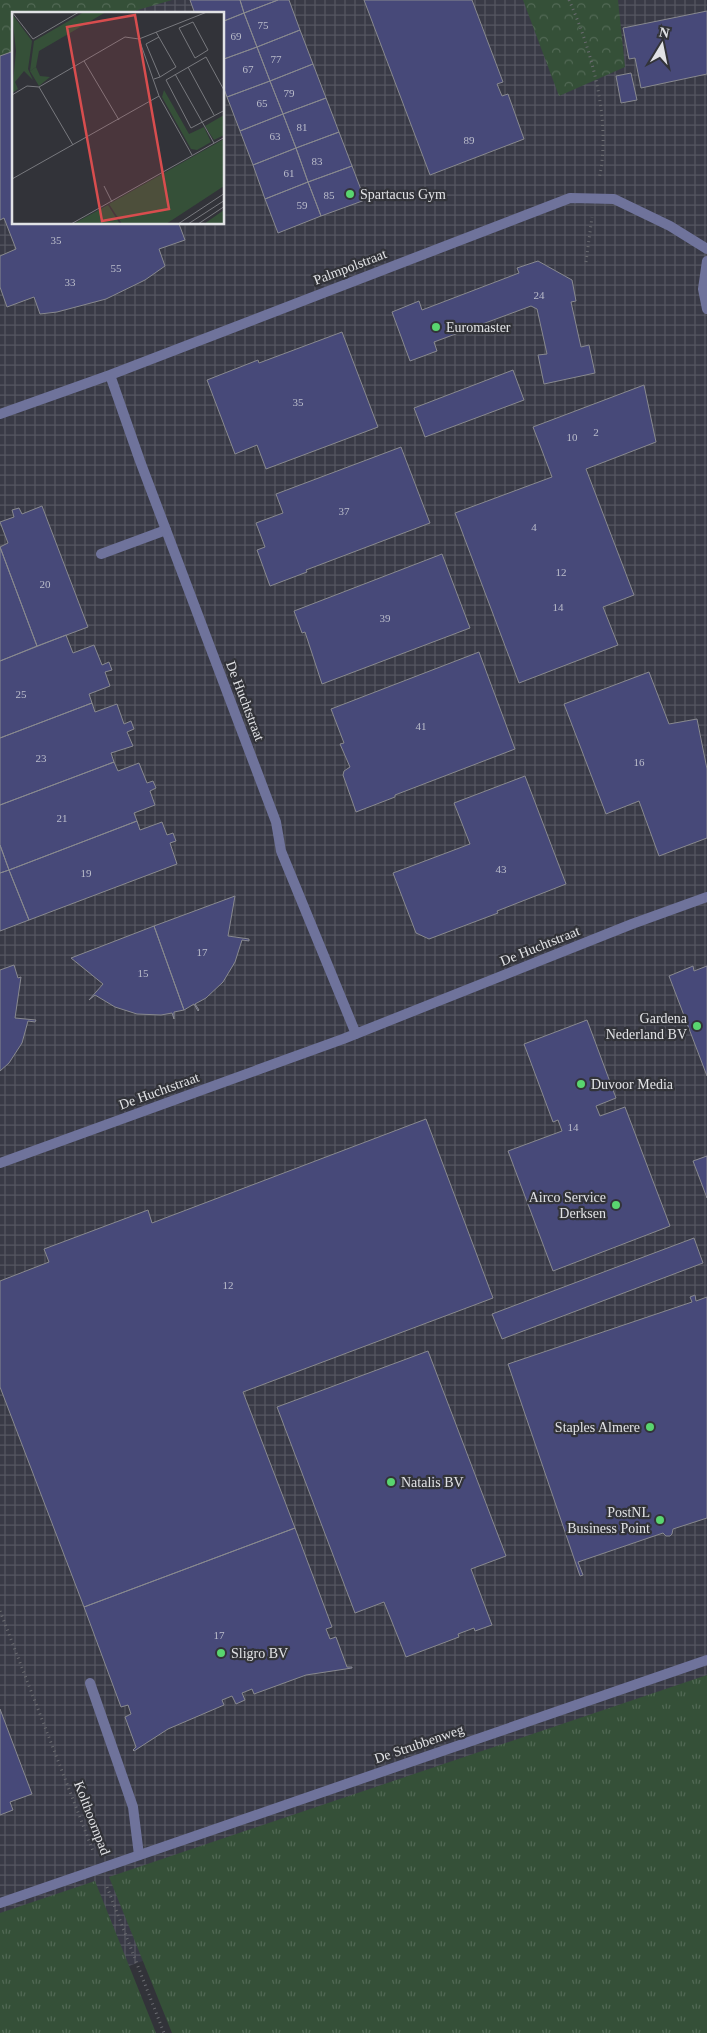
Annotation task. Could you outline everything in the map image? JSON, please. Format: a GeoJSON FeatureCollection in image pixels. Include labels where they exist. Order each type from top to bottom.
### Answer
{"type":"FeatureCollection","features":[{"type":"Feature","properties":{"kind":"street","name":"Palmpolstraat"},"geometry":{"type":"LineString","coordinates":[[0,414],[110,375],[570,198],[614,199],[670,226],[707,249]]}},
{"type":"Feature","properties":{"kind":"street"},"geometry":{"type":"LineString","coordinates":[[707,260],[703,289],[707,309]]}},
{"type":"Feature","properties":{"kind":"street","name":"De Huchtstraat"},"geometry":{"type":"LineString","coordinates":[[110,375],[276,822],[281,851],[356,1034]]}},
{"type":"Feature","properties":{"kind":"street"},"geometry":{"type":"LineString","coordinates":[[101,554],[166,530]]}},
{"type":"Feature","properties":{"kind":"street","name":"De Huchtstraat"},"geometry":{"type":"LineString","coordinates":[[0,1163],[356,1034],[624,927],[707,897]]}},
{"type":"Feature","properties":{"kind":"street","name":"De Strubbenweg"},"geometry":{"type":"LineString","coordinates":[[0,1903],[707,1660]]}},
{"type":"Feature","properties":{"kind":"street"},"geometry":{"type":"LineString","coordinates":[[90,1683],[133,1807],[139,1855]]}},
{"type":"Feature","properties":{"kind":"path"},"geometry":{"type":"LineString","coordinates":[[568,0],[582,30],[600,104],[604,160],[595,199],[586,262]]}},
{"type":"Feature","properties":{"kind":"path","name":"Kolthoornpad"},"geometry":{"type":"LineString","coordinates":[[0,1611],[164,2033]]}},
{"type":"Feature","properties":{"kind":"shaded area"},"geometry":{"type":"Polygon","coordinates":[[[126,0],[707,0],[707,1759],[0,2012],[0,45],[12,41],[12,225],[225,225],[225,12],[93,12],[126,0]]]}},
{"type":"Feature","properties":{"kind":"green space"},"geometry":{"type":"Polygon","coordinates":[[[0,0],[172,0],[131,12],[12,12],[12,52],[0,56],[0,0]]]}},
{"type":"Feature","properties":{"kind":"green space"},"geometry":{"type":"Polygon","coordinates":[[[523,0],[618,0],[625,67],[559,96],[523,0]]]}},
{"type":"Feature","properties":{"kind":"green space"},"geometry":{"type":"Polygon","coordinates":[[[707,1675],[707,2033],[172,2033],[109,1877],[707,1675]]]}},
{"type":"Feature","properties":{"kind":"green space"},"geometry":{"type":"Polygon","coordinates":[[[95,1881],[156,2033],[0,2033],[0,1913],[95,1881]]]}},
{"type":"Feature","properties":{"kind":"building"},"geometry":{"type":"Polygon","coordinates":[[[190,0],[240,0],[244,13],[225,21],[225,12],[194,12],[190,0]]]}},
{"type":"Feature","properties":{"kind":"building"},"geometry":{"type":"Polygon","coordinates":[[[240,0],[278,0],[244,13],[240,0]]]}},
{"type":"Feature","properties":{"kind":"building"},"geometry":{"type":"Polygon","coordinates":[[[278,0],[289,0],[300,30],[257,47],[244,13],[278,0]]]}},
{"type":"Feature","properties":{"kind":"building"},"geometry":{"type":"Polygon","coordinates":[[[364,0],[472,0],[503,82],[497,84],[502,96],[508,94],[524,139],[430,175],[364,0]]]}},
{"type":"Feature","properties":{"kind":"building"},"geometry":{"type":"Polygon","coordinates":[[[707,11],[707,74],[641,88],[635,58],[629,59],[623,28],[707,11]]]}},
{"type":"Feature","properties":{"kind":"building"},"geometry":{"type":"Polygon","coordinates":[[[244,13],[257,47],[225,59],[225,21],[244,13]]]}},
{"type":"Feature","properties":{"kind":"building"},"geometry":{"type":"Polygon","coordinates":[[[300,30],[313,64],[270,81],[257,47],[300,30]]]}},
{"type":"Feature","properties":{"kind":"building"},"geometry":{"type":"Polygon","coordinates":[[[257,47],[270,81],[227,97],[225,92],[225,59],[257,47]]]}},
{"type":"Feature","properties":{"kind":"building"},"geometry":{"type":"Polygon","coordinates":[[[12,52],[12,225],[179,225],[185,240],[159,249],[165,266],[145,280],[106,299],[57,312],[40,314],[34,297],[7,307],[0,287],[0,256],[16,249],[4,218],[0,220],[0,56],[12,52]]]}},
{"type":"Feature","properties":{"kind":"building"},"geometry":{"type":"Polygon","coordinates":[[[313,64],[326,98],[283,114],[270,81],[313,64]]]}},
{"type":"Feature","properties":{"kind":"building"},"geometry":{"type":"Polygon","coordinates":[[[631,73],[637,100],[621,103],[616,76],[631,73]]]}},
{"type":"Feature","properties":{"kind":"building"},"geometry":{"type":"Polygon","coordinates":[[[270,81],[283,114],[240,131],[227,97],[270,81]]]}},
{"type":"Feature","properties":{"kind":"building"},"geometry":{"type":"Polygon","coordinates":[[[326,98],[339,132],[296,148],[283,114],[326,98]]]}},
{"type":"Feature","properties":{"kind":"building"},"geometry":{"type":"Polygon","coordinates":[[[283,114],[296,148],[253,165],[240,131],[283,114]]]}},
{"type":"Feature","properties":{"kind":"building"},"geometry":{"type":"Polygon","coordinates":[[[339,132],[352,166],[308,182],[296,148],[339,132]]]}},
{"type":"Feature","properties":{"kind":"building"},"geometry":{"type":"Polygon","coordinates":[[[296,148],[308,182],[265,199],[253,165],[296,148]]]}},
{"type":"Feature","properties":{"kind":"building"},"geometry":{"type":"Polygon","coordinates":[[[352,166],[365,200],[321,216],[308,182],[352,166]]]}},
{"type":"Feature","properties":{"kind":"building"},"geometry":{"type":"Polygon","coordinates":[[[308,182],[321,216],[278,233],[265,199],[308,182]]]}},
{"type":"Feature","properties":{"kind":"building","name":"Euromaster"},"geometry":{"type":"Polygon","coordinates":[[[538,261],[572,280],[576,301],[571,302],[581,347],[589,345],[595,373],[544,384],[538,355],[547,354],[537,309],[531,306],[434,342],[437,351],[410,361],[392,312],[419,301],[422,310],[519,273],[517,268],[538,261]]]}},
{"type":"Feature","properties":{"kind":"building"},"geometry":{"type":"Polygon","coordinates":[[[342,332],[378,427],[266,469],[257,445],[235,454],[207,380],[258,360],[259,363],[342,332]]]}},
{"type":"Feature","properties":{"kind":"building"},"geometry":{"type":"Polygon","coordinates":[[[513,370],[524,400],[425,437],[414,408],[513,370]]]}},
{"type":"Feature","properties":{"kind":"building"},"geometry":{"type":"Polygon","coordinates":[[[644,385],[656,442],[586,469],[634,595],[603,607],[618,645],[519,683],[455,513],[552,477],[533,427],[644,385]]]}},
{"type":"Feature","properties":{"kind":"building"},"geometry":{"type":"Polygon","coordinates":[[[401,447],[430,523],[306,570],[307,572],[270,586],[257,550],[265,547],[256,523],[283,513],[276,494],[401,447]]]}},
{"type":"Feature","properties":{"kind":"building"},"geometry":{"type":"Polygon","coordinates":[[[42,506],[88,627],[37,646],[0,547],[8,543],[0,522],[14,517],[12,510],[19,508],[22,514],[42,506]]]}},
{"type":"Feature","properties":{"kind":"building"},"geometry":{"type":"Polygon","coordinates":[[[0,547],[37,646],[0,661],[0,547]]]}},
{"type":"Feature","properties":{"kind":"building"},"geometry":{"type":"Polygon","coordinates":[[[442,554],[470,628],[322,684],[305,632],[302,633],[294,611],[442,554]]]}},
{"type":"Feature","properties":{"kind":"building"},"geometry":{"type":"Polygon","coordinates":[[[66,635],[73,653],[94,645],[102,665],[109,662],[112,670],[105,672],[110,686],[89,694],[92,703],[0,738],[0,661],[66,635]]]}},
{"type":"Feature","properties":{"kind":"building"},"geometry":{"type":"Polygon","coordinates":[[[479,652],[515,749],[356,812],[343,775],[344,771],[350,767],[340,744],[344,743],[331,709],[479,652]]]}},
{"type":"Feature","properties":{"kind":"building"},"geometry":{"type":"Polygon","coordinates":[[[649,672],[669,724],[697,719],[707,769],[707,838],[659,856],[639,801],[606,814],[564,704],[649,672]]]}},
{"type":"Feature","properties":{"kind":"building"},"geometry":{"type":"Polygon","coordinates":[[[92,703],[95,712],[117,704],[124,724],[131,721],[134,729],[127,732],[133,746],[111,753],[114,762],[0,805],[0,738],[92,703]]]}},
{"type":"Feature","properties":{"kind":"building"},"geometry":{"type":"Polygon","coordinates":[[[114,762],[118,771],[139,763],[147,783],[153,781],[156,788],[150,791],[155,805],[134,813],[137,821],[9,870],[0,845],[0,805],[114,762]]]}},
{"type":"Feature","properties":{"kind":"building"},"geometry":{"type":"Polygon","coordinates":[[[525,776],[566,884],[497,911],[498,913],[429,939],[416,933],[393,873],[470,844],[454,803],[525,776]]]}},
{"type":"Feature","properties":{"kind":"building"},"geometry":{"type":"Polygon","coordinates":[[[137,821],[140,830],[162,822],[167,835],[173,833],[176,841],[170,843],[177,864],[29,920],[9,870],[137,821]]]}},
{"type":"Feature","properties":{"kind":"building"},"geometry":{"type":"Polygon","coordinates":[[[0,845],[9,870],[0,873],[0,845]]]}},
{"type":"Feature","properties":{"kind":"building"},"geometry":{"type":"Polygon","coordinates":[[[9,870],[29,920],[0,931],[0,873],[9,870]]]}},
{"type":"Feature","properties":{"kind":"building"},"geometry":{"type":"Polygon","coordinates":[[[235,896],[228,936],[249,939],[249,941],[242,940],[235,962],[223,982],[206,998],[195,1004],[199,1010],[194,1004],[184,1010],[154,926],[235,896]]]}},
{"type":"Feature","properties":{"kind":"building"},"geometry":{"type":"Polygon","coordinates":[[[154,926],[184,1010],[174,1012],[174,1019],[172,1013],[161,1015],[137,1014],[115,1007],[95,995],[89,1000],[103,984],[71,958],[154,926]]]}},
{"type":"Feature","properties":{"kind":"building"},"geometry":{"type":"Polygon","coordinates":[[[14,965],[18,978],[21,977],[15,1018],[36,1020],[35,1022],[28,1021],[22,1043],[9,1063],[0,1071],[0,970],[14,965]]]}},
{"type":"Feature","properties":{"kind":"building","name":"Gardena Nederland BV"},"geometry":{"type":"Polygon","coordinates":[[[693,966],[694,971],[707,966],[707,1076],[669,976],[693,966]]]}},
{"type":"Feature","properties":{"kind":"building"},"geometry":{"type":"Polygon","coordinates":[[[587,1020],[616,1098],[596,1106],[600,1116],[625,1107],[670,1226],[553,1271],[508,1151],[562,1131],[558,1120],[553,1122],[524,1044],[587,1020]]]}},
{"type":"Feature","properties":{"kind":"building"},"geometry":{"type":"Polygon","coordinates":[[[426,1119],[493,1298],[243,1392],[295,1528],[84,1607],[0,1387],[0,1281],[49,1262],[44,1249],[148,1210],[152,1223],[426,1119]]]}},
{"type":"Feature","properties":{"kind":"building"},"geometry":{"type":"Polygon","coordinates":[[[707,1156],[707,1198],[693,1161],[707,1156]]]}},
{"type":"Feature","properties":{"kind":"building"},"geometry":{"type":"Polygon","coordinates":[[[694,1238],[703,1263],[502,1339],[492,1314],[694,1238]]]}},
{"type":"Feature","properties":{"kind":"building"},"geometry":{"type":"Polygon","coordinates":[[[695,1295],[696,1301],[707,1297],[707,1518],[673,1529],[670,1536],[666,1536],[663,1533],[578,1562],[583,1575],[580,1576],[508,1364],[692,1302],[690,1297],[695,1295]]]}},
{"type":"Feature","properties":{"kind":"building","name":"Natalis BV"},"geometry":{"type":"Polygon","coordinates":[[[428,1351],[506,1556],[471,1569],[492,1625],[475,1631],[474,1628],[458,1634],[459,1637],[406,1657],[384,1602],[355,1613],[277,1407],[428,1351]]]}},
{"type":"Feature","properties":{"kind":"building","name":"Sligro BV"},"geometry":{"type":"Polygon","coordinates":[[[295,1528],[332,1627],[326,1629],[330,1639],[336,1637],[347,1667],[352,1668],[306,1675],[254,1694],[252,1689],[242,1693],[245,1700],[236,1704],[232,1696],[222,1700],[224,1705],[168,1729],[134,1751],[136,1747],[125,1717],[131,1714],[128,1705],[121,1707],[84,1607],[295,1528]]]}},
{"type":"Feature","properties":{"kind":"building"},"geometry":{"type":"Polygon","coordinates":[[[0,1709],[32,1794],[10,1802],[13,1810],[0,1815],[0,1709]]]}},
{"type":"Feature","properties":{"kind":"place","name":"Spartacus Gym"},"geometry":{"type":"Point","coordinates":[350,194]}},
{"type":"Feature","properties":{"kind":"place","name":"Euromaster"},"geometry":{"type":"Point","coordinates":[436,327]}},
{"type":"Feature","properties":{"kind":"place","name":"Gardena Nederland BV"},"geometry":{"type":"Point","coordinates":[697,1026]}},
{"type":"Feature","properties":{"kind":"place","name":"Duvoor Media"},"geometry":{"type":"Point","coordinates":[581,1084]}},
{"type":"Feature","properties":{"kind":"place","name":"Airco Service Derksen"},"geometry":{"type":"Point","coordinates":[616,1205]}},
{"type":"Feature","properties":{"kind":"place","name":"Staples Almere"},"geometry":{"type":"Point","coordinates":[650,1427]}},
{"type":"Feature","properties":{"kind":"place","name":"Natalis BV"},"geometry":{"type":"Point","coordinates":[391,1482]}},
{"type":"Feature","properties":{"kind":"place","name":"PostNL Business Point"},"geometry":{"type":"Point","coordinates":[660,1520]}},
{"type":"Feature","properties":{"kind":"place","name":"Sligro BV"},"geometry":{"type":"Point","coordinates":[221,1653]}}]}
